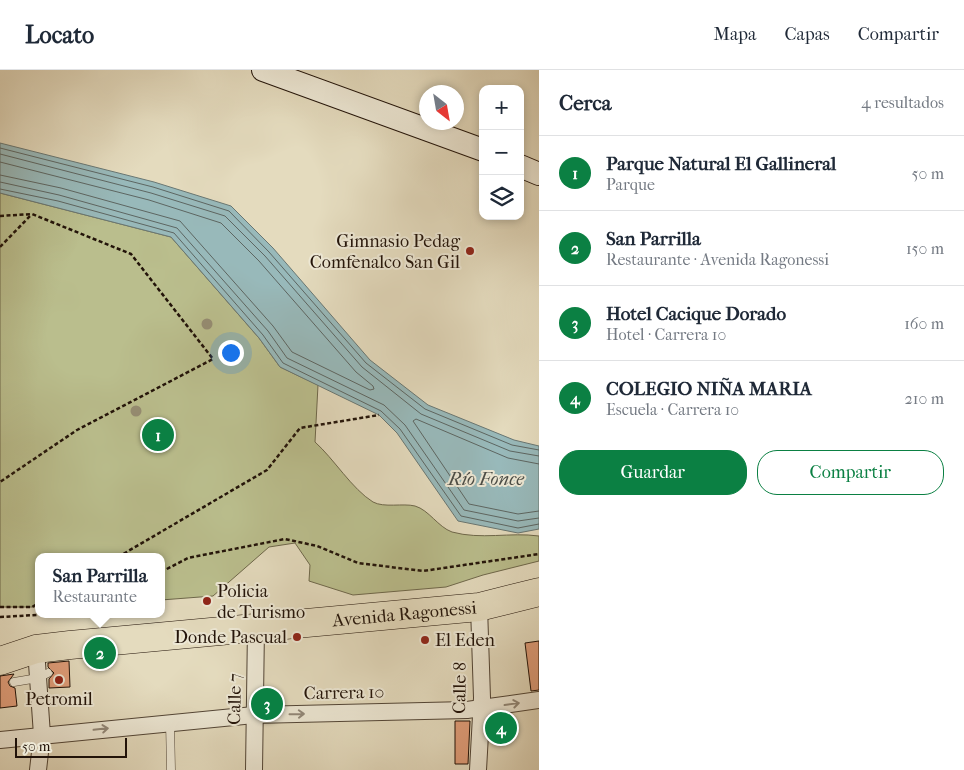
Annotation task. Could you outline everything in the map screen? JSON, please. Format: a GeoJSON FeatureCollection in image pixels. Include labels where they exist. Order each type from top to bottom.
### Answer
{"type":"FeatureCollection","features":[{"type":"Feature","properties":{"kind":"highway","name":"Avenida Ragonessi"},"geometry":{"type":"LineString","coordinates":[[23,667],[67,649],[256,628],[479,607],[539,592]]}},
{"type":"Feature","properties":{"kind":"street"},"geometry":{"type":"LineString","coordinates":[[263,70],[479,149]]}},
{"type":"Feature","properties":{"kind":"street"},"geometry":{"type":"LineString","coordinates":[[524,168],[539,174]]}},
{"type":"Feature","properties":{"kind":"street","name":"Calle 8"},"geometry":{"type":"LineString","coordinates":[[478,770],[482,698],[479,607]]}},
{"type":"Feature","properties":{"kind":"street","name":"Calle 7"},"geometry":{"type":"LineString","coordinates":[[254,770],[256,628]]}},
{"type":"Feature","properties":{"kind":"street"},"geometry":{"type":"LineString","coordinates":[[23,667],[42,735],[38,770]]}},
{"type":"Feature","properties":{"kind":"street","name":"Carrera 10"},"geometry":{"type":"LineString","coordinates":[[0,740],[254,714],[480,709],[539,700]]}},
{"type":"Feature","properties":{"kind":"lane"},"geometry":{"type":"LineString","coordinates":[[170,722],[172,770]]}},
{"type":"Feature","properties":{"kind":"path"},"geometry":{"type":"LineString","coordinates":[[0,216],[32,214],[130,254],[213,359],[77,430],[0,482]]}},
{"type":"Feature","properties":{"kind":"path"},"geometry":{"type":"LineString","coordinates":[[0,247],[32,214]]}},
{"type":"Feature","properties":{"kind":"path"},"geometry":{"type":"LineString","coordinates":[[125,553],[267,470],[300,428],[379,415]]}},
{"type":"Feature","properties":{"kind":"path"},"geometry":{"type":"LineString","coordinates":[[165,570],[188,558],[285,539],[317,546],[358,563],[424,571],[539,554]]}},
{"type":"Feature","properties":{"kind":"path"},"geometry":{"type":"LineString","coordinates":[[0,607],[32,607],[35,605]]}},
{"type":"Feature","properties":{"kind":"path"},"geometry":{"type":"LineString","coordinates":[[0,617],[35,615]]}},
{"type":"Feature","properties":{"kind":"green space"},"geometry":{"type":"Polygon","coordinates":[[[0,193],[171,237],[259,338],[280,367],[318,385],[315,442],[350,482],[373,502],[377,504],[415,506],[452,532],[485,536],[539,536],[539,561],[483,575],[446,587],[353,595],[309,581],[310,565],[295,543],[269,547],[213,596],[165,600],[165,553],[35,553],[35,607],[0,607],[0,193]]]}},
{"type":"Feature","properties":{"kind":"water","name":"Río Fonce"},"geometry":{"type":"Polygon","coordinates":[[[0,143],[154,182],[231,206],[273,248],[370,360],[428,405],[514,440],[539,446],[539,529],[518,533],[458,521],[397,433],[379,415],[280,367],[259,338],[171,237],[0,193],[0,143]]]}},
{"type":"Feature","properties":{"kind":"building"},"geometry":{"type":"Polygon","coordinates":[[[539,641],[539,690],[531,691],[525,643],[539,641]]]}},
{"type":"Feature","properties":{"kind":"building","name":"Petromil"},"geometry":{"type":"Polygon","coordinates":[[[69,661],[70,687],[49,688],[49,679],[54,673],[48,667],[48,663],[69,661]]]}},
{"type":"Feature","properties":{"kind":"building"},"geometry":{"type":"Polygon","coordinates":[[[14,674],[8,682],[10,686],[15,688],[17,706],[0,708],[0,676],[14,674]]]}},
{"type":"Feature","properties":{"kind":"building"},"geometry":{"type":"Polygon","coordinates":[[[455,721],[470,721],[468,764],[455,764],[455,721]]]}},
{"type":"Feature","properties":{"kind":"place","name":"Gimnasio Pedag Comfenalco San Gil"},"geometry":{"type":"Point","coordinates":[470,251]}},
{"type":"Feature","properties":{"kind":"place","name":"Parque Natural El Gallineral"},"geometry":{"type":"Point","coordinates":[158,435]}},
{"type":"Feature","properties":{"kind":"place","name":"Policia de Turismo"},"geometry":{"type":"Point","coordinates":[207,601]}},
{"type":"Feature","properties":{"kind":"place","name":"Donde Pascual"},"geometry":{"type":"Point","coordinates":[297,637]}},
{"type":"Feature","properties":{"kind":"place","name":"El Eden"},"geometry":{"type":"Point","coordinates":[425,640]}},
{"type":"Feature","properties":{"kind":"place","name":"San Parrilla"},"geometry":{"type":"Point","coordinates":[100,653]}},
{"type":"Feature","properties":{"kind":"place","name":"Petromil"},"geometry":{"type":"Point","coordinates":[59,680]}},
{"type":"Feature","properties":{"kind":"place","name":"Hotel Cacique Dorado"},"geometry":{"type":"Point","coordinates":[267,704]}},
{"type":"Feature","properties":{"kind":"place","name":"COLEGIO NIÑA MARIA"},"geometry":{"type":"Point","coordinates":[501,728]}}]}
